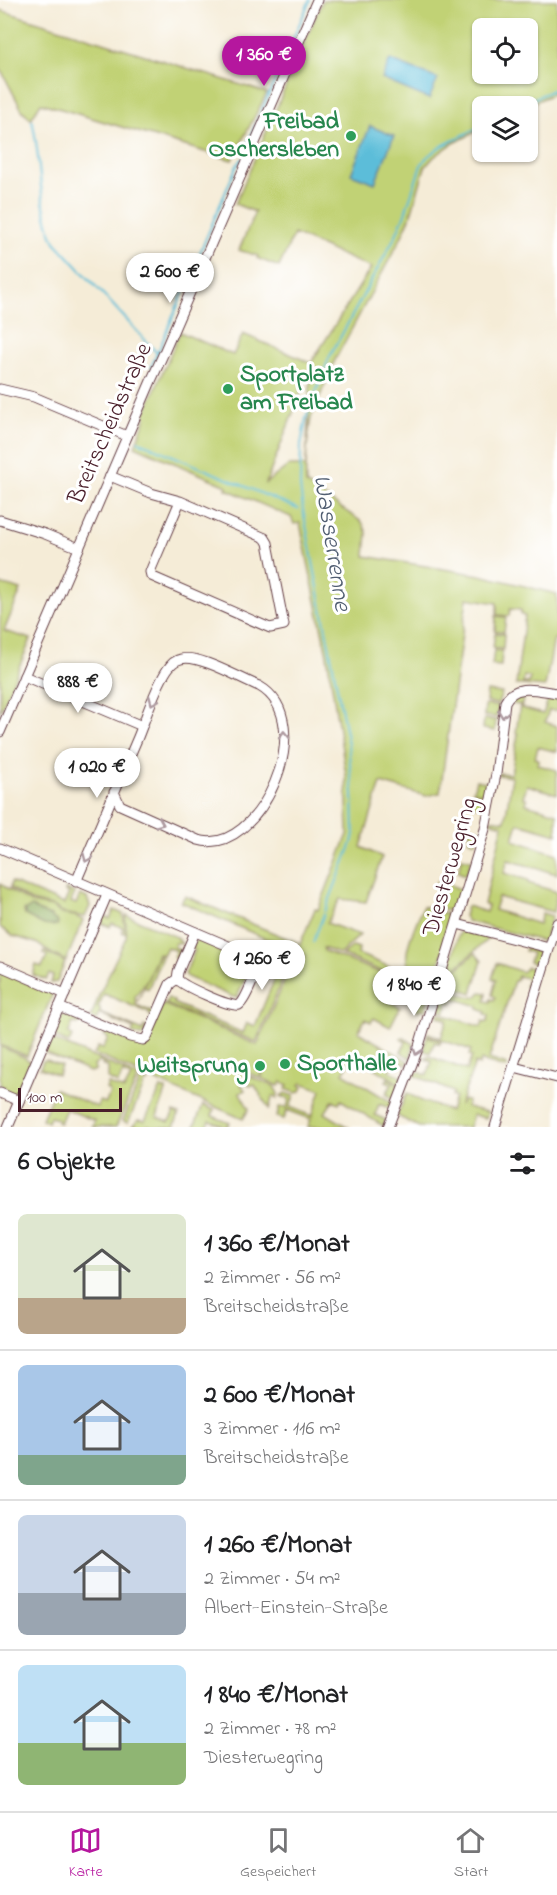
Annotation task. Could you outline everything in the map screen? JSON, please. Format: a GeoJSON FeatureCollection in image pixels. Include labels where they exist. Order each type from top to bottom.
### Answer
{"type":"FeatureCollection","features":[{"type":"Feature","properties":{"kind":"street","name":"Breitscheidstraße"},"geometry":{"type":"LineString","coordinates":[[0,732],[317,0]]}},
{"type":"Feature","properties":{"kind":"street"},"geometry":{"type":"LineString","coordinates":[[0,389],[34,397],[127,436]]}},
{"type":"Feature","properties":{"kind":"street"},"geometry":{"type":"LineString","coordinates":[[110,476],[151,493],[180,501],[267,540],[284,625],[270,628],[151,576],[150,572],[180,501]]}},
{"type":"Feature","properties":{"kind":"street"},"geometry":{"type":"LineString","coordinates":[[0,520],[45,534],[79,548]]}},
{"type":"Feature","properties":{"kind":"street"},"geometry":{"type":"LineString","coordinates":[[76,882],[114,792],[142,726],[164,676],[172,664],[183,658],[199,660],[259,686],[273,696],[281,711],[284,730],[284,749],[279,772],[266,800],[245,825],[225,838],[211,842],[198,840],[128,810],[120,805],[114,792]]}},
{"type":"Feature","properties":{"kind":"street"},"geometry":{"type":"LineString","coordinates":[[24,676],[142,726]]}},
{"type":"Feature","properties":{"kind":"street","name":"Diesterwegring"},"geometry":{"type":"LineString","coordinates":[[388,1127],[419,1046],[482,839],[491,802],[505,702],[510,693],[515,690],[557,693]]}},
{"type":"Feature","properties":{"kind":"street"},"geometry":{"type":"LineString","coordinates":[[0,848],[254,957],[259,962],[243,1001],[234,1006],[182,984],[177,979]]}},
{"type":"Feature","properties":{"kind":"street"},"geometry":{"type":"LineString","coordinates":[[8,1127],[107,895]]}},
{"type":"Feature","properties":{"kind":"street"},"geometry":{"type":"LineString","coordinates":[[495,1127],[557,923]]}},
{"type":"Feature","properties":{"kind":"street"},"geometry":{"type":"LineString","coordinates":[[457,924],[549,948]]}},
{"type":"Feature","properties":{"kind":"street"},"geometry":{"type":"LineString","coordinates":[[59,1007],[142,1040],[147,1037],[170,984],[177,979],[195,932]]}},
{"type":"Feature","properties":{"kind":"street"},"geometry":{"type":"LineString","coordinates":[[0,966],[64,994]]}},
{"type":"Feature","properties":{"kind":"street"},"geometry":{"type":"LineString","coordinates":[[514,1066],[557,1078]]}},
{"type":"Feature","properties":{"kind":"street"},"geometry":{"type":"LineString","coordinates":[[0,1093],[19,1101]]}},
{"type":"Feature","properties":{"kind":"green space"},"geometry":{"type":"Polygon","coordinates":[[[323,0],[557,0],[557,92],[538,101],[538,96],[472,96],[472,134],[452,144],[425,167],[410,218],[401,238],[335,360],[311,418],[307,448],[311,366],[266,483],[288,466],[306,466],[306,484],[362,522],[367,533],[365,556],[480,575],[557,594],[557,639],[554,639],[545,687],[524,685],[529,683],[530,677],[524,676],[523,685],[516,685],[525,616],[521,615],[521,610],[510,609],[509,616],[497,615],[497,603],[467,598],[440,793],[426,796],[381,783],[361,847],[382,857],[366,902],[340,899],[327,923],[360,935],[340,954],[323,948],[324,951],[386,975],[383,980],[376,977],[372,986],[380,991],[378,995],[400,1007],[390,1027],[374,1018],[371,1022],[365,1019],[358,1032],[409,1061],[407,1065],[396,1059],[390,1071],[403,1077],[400,1084],[359,1058],[356,1062],[351,1060],[343,1073],[393,1103],[390,1108],[379,1104],[375,1115],[386,1120],[383,1126],[341,1100],[339,1103],[333,1100],[325,1113],[348,1127],[308,1127],[311,1119],[287,1110],[284,1119],[277,1117],[279,1107],[287,1108],[289,1099],[281,1096],[285,1093],[294,1096],[290,1107],[312,1116],[321,1090],[302,1083],[301,1091],[296,1093],[286,1089],[288,1085],[281,1082],[279,1086],[261,1078],[262,1073],[259,1077],[246,1072],[244,1074],[274,1086],[278,1094],[277,1098],[273,1095],[269,1109],[254,1084],[250,1086],[247,1082],[242,1085],[240,1083],[245,1090],[240,1093],[249,1109],[243,1119],[94,1054],[98,1047],[103,1049],[108,1038],[104,1035],[106,1031],[144,1048],[163,1004],[257,1045],[292,964],[305,957],[304,954],[295,956],[315,909],[318,910],[348,834],[346,775],[327,655],[300,523],[294,524],[291,517],[135,446],[146,417],[144,415],[180,332],[233,355],[243,334],[311,363],[371,268],[294,234],[279,267],[257,258],[258,256],[239,250],[255,212],[235,204],[323,0]]]}},
{"type":"Feature","properties":{"kind":"green space"},"geometry":{"type":"Polygon","coordinates":[[[0,10],[267,93],[232,160],[41,103],[31,119],[22,110],[0,68],[0,10]]]}},
{"type":"Feature","properties":{"kind":"green space"},"geometry":{"type":"Polygon","coordinates":[[[0,584],[21,590],[4,631],[31,639],[0,712],[0,584]]]}},
{"type":"Feature","properties":{"kind":"green space"},"geometry":{"type":"Polygon","coordinates":[[[496,616],[506,617],[504,632],[495,631],[496,616]]]}},
{"type":"Feature","properties":{"kind":"green space"},"geometry":{"type":"Polygon","coordinates":[[[495,633],[504,634],[503,649],[493,648],[495,633]]]}},
{"type":"Feature","properties":{"kind":"green space"},"geometry":{"type":"Polygon","coordinates":[[[494,650],[502,651],[501,666],[492,665],[494,650]]]}},
{"type":"Feature","properties":{"kind":"green space"},"geometry":{"type":"Polygon","coordinates":[[[487,691],[502,693],[498,704],[486,702],[487,691]]]}},
{"type":"Feature","properties":{"kind":"green space"},"geometry":{"type":"Polygon","coordinates":[[[525,693],[521,708],[543,714],[549,697],[557,698],[557,710],[549,710],[545,722],[557,726],[557,752],[538,747],[535,758],[539,760],[538,765],[557,770],[557,794],[527,785],[523,797],[527,799],[526,804],[557,813],[557,834],[518,823],[513,840],[557,854],[557,874],[508,860],[504,873],[557,892],[553,912],[498,897],[494,910],[539,924],[542,913],[552,916],[545,939],[542,941],[467,921],[464,916],[467,906],[486,912],[488,906],[484,904],[503,825],[489,821],[490,819],[505,821],[512,777],[498,775],[499,773],[511,774],[518,734],[516,733],[520,705],[513,704],[510,700],[512,697],[525,693]]]}},
{"type":"Feature","properties":{"kind":"green space"},"geometry":{"type":"Polygon","coordinates":[[[485,705],[498,706],[497,717],[484,716],[485,705]]]}},
{"type":"Feature","properties":{"kind":"green space"},"geometry":{"type":"Polygon","coordinates":[[[484,719],[496,720],[495,731],[483,729],[484,719]]]}},
{"type":"Feature","properties":{"kind":"green space"},"geometry":{"type":"Polygon","coordinates":[[[476,780],[489,783],[487,794],[473,791],[476,780]]]}},
{"type":"Feature","properties":{"kind":"green space"},"geometry":{"type":"Polygon","coordinates":[[[473,793],[486,796],[484,807],[471,804],[473,793]]]}},
{"type":"Feature","properties":{"kind":"green space"},"geometry":{"type":"Polygon","coordinates":[[[461,824],[479,829],[476,842],[468,839],[471,832],[459,827],[461,824]]]}},
{"type":"Feature","properties":{"kind":"green space"},"geometry":{"type":"Polygon","coordinates":[[[462,858],[471,860],[466,875],[458,872],[462,858]]]}},
{"type":"Feature","properties":{"kind":"green space"},"geometry":{"type":"Polygon","coordinates":[[[440,881],[462,890],[455,913],[436,907],[436,883],[440,881]]]}},
{"type":"Feature","properties":{"kind":"green space"},"geometry":{"type":"Polygon","coordinates":[[[11,882],[64,904],[69,893],[65,891],[66,889],[75,893],[71,902],[76,904],[80,895],[87,898],[90,906],[85,917],[62,913],[55,907],[31,901],[10,888],[11,882]]]}},
{"type":"Feature","properties":{"kind":"green space"},"geometry":{"type":"Polygon","coordinates":[[[0,884],[31,903],[53,907],[61,914],[83,920],[66,961],[36,943],[13,936],[0,927],[0,884]],[[32,908],[24,911],[25,915],[39,923],[57,925],[51,916],[32,908]]]}},
{"type":"Feature","properties":{"kind":"green space"},"geometry":{"type":"Polygon","coordinates":[[[185,896],[298,943],[292,956],[274,954],[278,944],[181,902],[185,896]]]}},
{"type":"Feature","properties":{"kind":"green space"},"geometry":{"type":"Polygon","coordinates":[[[423,906],[454,917],[436,974],[415,968],[409,965],[407,960],[408,945],[423,906]]]}},
{"type":"Feature","properties":{"kind":"green space"},"geometry":{"type":"Polygon","coordinates":[[[32,907],[52,918],[58,923],[57,925],[43,924],[25,915],[25,910],[32,907]]]}},
{"type":"Feature","properties":{"kind":"green space"},"geometry":{"type":"Polygon","coordinates":[[[114,910],[123,914],[126,934],[122,932],[123,928],[112,923],[110,927],[101,923],[104,916],[110,919],[114,910]]]}},
{"type":"Feature","properties":{"kind":"green space"},"geometry":{"type":"Polygon","coordinates":[[[126,915],[177,937],[182,944],[175,943],[174,947],[180,950],[177,958],[174,957],[176,951],[167,947],[163,955],[158,953],[148,978],[135,997],[136,1005],[153,1012],[152,1016],[104,994],[98,1007],[100,1013],[143,1031],[144,1026],[147,1028],[141,1036],[132,1033],[134,1029],[99,1014],[96,1020],[91,1017],[126,937],[126,915]]]}},
{"type":"Feature","properties":{"kind":"green space"},"geometry":{"type":"Polygon","coordinates":[[[461,931],[489,938],[446,977],[458,936],[461,931]]]}},
{"type":"Feature","properties":{"kind":"green space"},"geometry":{"type":"Polygon","coordinates":[[[199,936],[252,963],[237,997],[187,977],[185,974],[195,950],[191,948],[199,936]]]}},
{"type":"Feature","properties":{"kind":"green space"},"geometry":{"type":"Polygon","coordinates":[[[353,946],[359,948],[358,954],[395,969],[393,976],[342,955],[353,946]]]}},
{"type":"Feature","properties":{"kind":"green space"},"geometry":{"type":"Polygon","coordinates":[[[526,947],[539,952],[537,965],[529,962],[532,953],[525,951],[526,947]]]}},
{"type":"Feature","properties":{"kind":"green space"},"geometry":{"type":"Polygon","coordinates":[[[44,951],[65,962],[57,982],[51,983],[53,976],[49,974],[46,980],[33,975],[36,965],[42,967],[47,956],[43,953],[44,951]]]}},
{"type":"Feature","properties":{"kind":"green space"},"geometry":{"type":"Polygon","coordinates":[[[475,953],[482,961],[472,993],[443,984],[445,980],[475,953]]]}},
{"type":"Feature","properties":{"kind":"green space"},"geometry":{"type":"Polygon","coordinates":[[[159,955],[162,957],[148,989],[144,987],[159,955]]]}},
{"type":"Feature","properties":{"kind":"green space"},"geometry":{"type":"Polygon","coordinates":[[[282,961],[289,964],[256,1042],[166,1004],[168,998],[174,1001],[173,1003],[243,1033],[247,1023],[255,1026],[282,961]]]}},
{"type":"Feature","properties":{"kind":"green space"},"geometry":{"type":"Polygon","coordinates":[[[497,963],[522,972],[527,967],[536,969],[530,988],[525,986],[527,978],[518,976],[514,981],[489,1059],[507,1065],[506,1068],[481,1060],[479,1065],[475,1063],[460,1105],[463,1100],[468,1101],[466,1107],[488,1112],[486,1118],[473,1115],[469,1127],[419,1127],[397,1116],[407,1093],[450,1111],[455,1097],[452,1096],[453,1092],[414,1075],[415,1071],[427,1075],[432,1061],[420,1057],[422,1054],[422,1057],[427,1059],[428,1056],[467,1070],[472,1056],[469,1055],[471,1050],[427,1035],[428,1033],[441,1038],[447,1020],[438,1016],[439,1013],[481,1027],[483,1021],[487,1022],[489,1016],[478,1009],[478,1006],[440,994],[442,989],[472,997],[476,997],[481,992],[487,993],[485,1001],[494,1000],[495,997],[492,995],[496,980],[492,978],[497,963]]]}},
{"type":"Feature","properties":{"kind":"green space"},"geometry":{"type":"Polygon","coordinates":[[[399,967],[434,981],[430,993],[394,977],[399,967]]]}},
{"type":"Feature","properties":{"kind":"green space"},"geometry":{"type":"Polygon","coordinates":[[[0,972],[53,993],[27,1056],[0,1045],[0,972]]]}},
{"type":"Feature","properties":{"kind":"green space"},"geometry":{"type":"Polygon","coordinates":[[[416,990],[429,997],[425,1011],[421,1008],[419,1011],[415,1009],[420,1000],[414,994],[416,990]]]}},
{"type":"Feature","properties":{"kind":"green space"},"geometry":{"type":"Polygon","coordinates":[[[440,995],[453,1000],[452,1003],[448,1002],[445,1012],[436,1009],[440,995]]]}},
{"type":"Feature","properties":{"kind":"green space"},"geometry":{"type":"Polygon","coordinates":[[[62,1015],[80,1020],[78,1024],[73,1023],[68,1034],[72,1036],[69,1043],[52,1036],[62,1015]]]}},
{"type":"Feature","properties":{"kind":"green space"},"geometry":{"type":"Polygon","coordinates":[[[427,1036],[441,1041],[440,1044],[435,1042],[430,1053],[423,1050],[427,1036]]]}},
{"type":"Feature","properties":{"kind":"green space"},"geometry":{"type":"Polygon","coordinates":[[[402,1037],[414,1044],[410,1058],[401,1052],[406,1042],[401,1039],[402,1037]]]}},
{"type":"Feature","properties":{"kind":"green space"},"geometry":{"type":"Polygon","coordinates":[[[51,1039],[105,1062],[103,1066],[100,1061],[94,1066],[96,1070],[90,1072],[47,1054],[45,1052],[51,1039]]]}},
{"type":"Feature","properties":{"kind":"green space"},"geometry":{"type":"Polygon","coordinates":[[[0,1046],[30,1062],[16,1093],[4,1091],[5,1087],[0,1085],[0,1046]]]}},
{"type":"Feature","properties":{"kind":"green space"},"geometry":{"type":"Polygon","coordinates":[[[47,1060],[61,1066],[58,1075],[40,1068],[43,1061],[47,1060]]]}},
{"type":"Feature","properties":{"kind":"green space"},"geometry":{"type":"Polygon","coordinates":[[[107,1063],[124,1070],[118,1084],[108,1079],[108,1067],[105,1066],[107,1063]]]}},
{"type":"Feature","properties":{"kind":"green space"},"geometry":{"type":"Polygon","coordinates":[[[125,1071],[138,1077],[116,1127],[92,1127],[95,1121],[66,1109],[60,1123],[57,1122],[58,1119],[50,1117],[48,1122],[42,1119],[55,1089],[97,1107],[99,1101],[106,1103],[110,1092],[106,1089],[108,1084],[124,1090],[131,1077],[124,1074],[125,1071]]]}},
{"type":"Feature","properties":{"kind":"green space"},"geometry":{"type":"Polygon","coordinates":[[[141,1078],[148,1082],[145,1083],[128,1123],[123,1121],[141,1078]]]}},
{"type":"Feature","properties":{"kind":"green space"},"geometry":{"type":"Polygon","coordinates":[[[388,1078],[400,1086],[394,1099],[386,1094],[392,1084],[386,1081],[388,1078]]]}},
{"type":"Feature","properties":{"kind":"green space"},"geometry":{"type":"Polygon","coordinates":[[[161,1088],[166,1091],[157,1117],[169,1122],[174,1112],[179,1114],[174,1127],[148,1125],[132,1127],[138,1120],[145,1121],[161,1088]]]}},
{"type":"Feature","properties":{"kind":"green space"},"geometry":{"type":"Polygon","coordinates":[[[203,1105],[214,1110],[212,1116],[230,1123],[227,1127],[210,1121],[207,1127],[194,1127],[203,1105]]]}},
{"type":"Feature","properties":{"kind":"water"},"geometry":{"type":"Polygon","coordinates":[[[390,60],[438,79],[429,99],[382,79],[390,60]]]}},
{"type":"Feature","properties":{"kind":"water"},"geometry":{"type":"Polygon","coordinates":[[[370,126],[394,136],[375,183],[351,174],[370,126]]]}},
{"type":"Feature","properties":{"kind":"waterway"},"geometry":{"type":"LineString","coordinates":[[244,151],[310,0]]}},
{"type":"Feature","properties":{"kind":"waterway","name":"Wasserrenne"},"geometry":{"type":"LineString","coordinates":[[538,97],[557,88]]}},
{"type":"Feature","properties":{"kind":"waterway"},"geometry":{"type":"LineString","coordinates":[[32,120],[42,197],[55,242],[157,353],[151,367]]}},
{"type":"Feature","properties":{"kind":"waterway","name":"Wasserrenne"},"geometry":{"type":"LineString","coordinates":[[325,911],[352,843],[353,794],[348,744],[303,510],[300,486],[301,445],[306,418],[329,358],[396,235],[421,165],[440,147],[472,131]]}},
{"type":"Feature","properties":{"kind":"waterway"},"geometry":{"type":"LineString","coordinates":[[158,352],[237,165],[242,159]]}},
{"type":"Feature","properties":{"kind":"waterway"},"geometry":{"type":"LineString","coordinates":[[138,441],[298,509]]}},
{"type":"Feature","properties":{"kind":"waterway","name":"Wasserrenne"},"geometry":{"type":"LineString","coordinates":[[313,942],[324,914]]}},
{"type":"Feature","properties":{"kind":"place","name":"Freibad Oschersleben"},"geometry":{"type":"Point","coordinates":[351,136]}},
{"type":"Feature","properties":{"kind":"place","name":"Sportplatz am Freibad"},"geometry":{"type":"Point","coordinates":[228,389]}},
{"type":"Feature","properties":{"kind":"place","name":"Sporthalle"},"geometry":{"type":"Point","coordinates":[285,1064]}},
{"type":"Feature","properties":{"kind":"place","name":"Weitsprung"},"geometry":{"type":"Point","coordinates":[260,1066]}}]}
